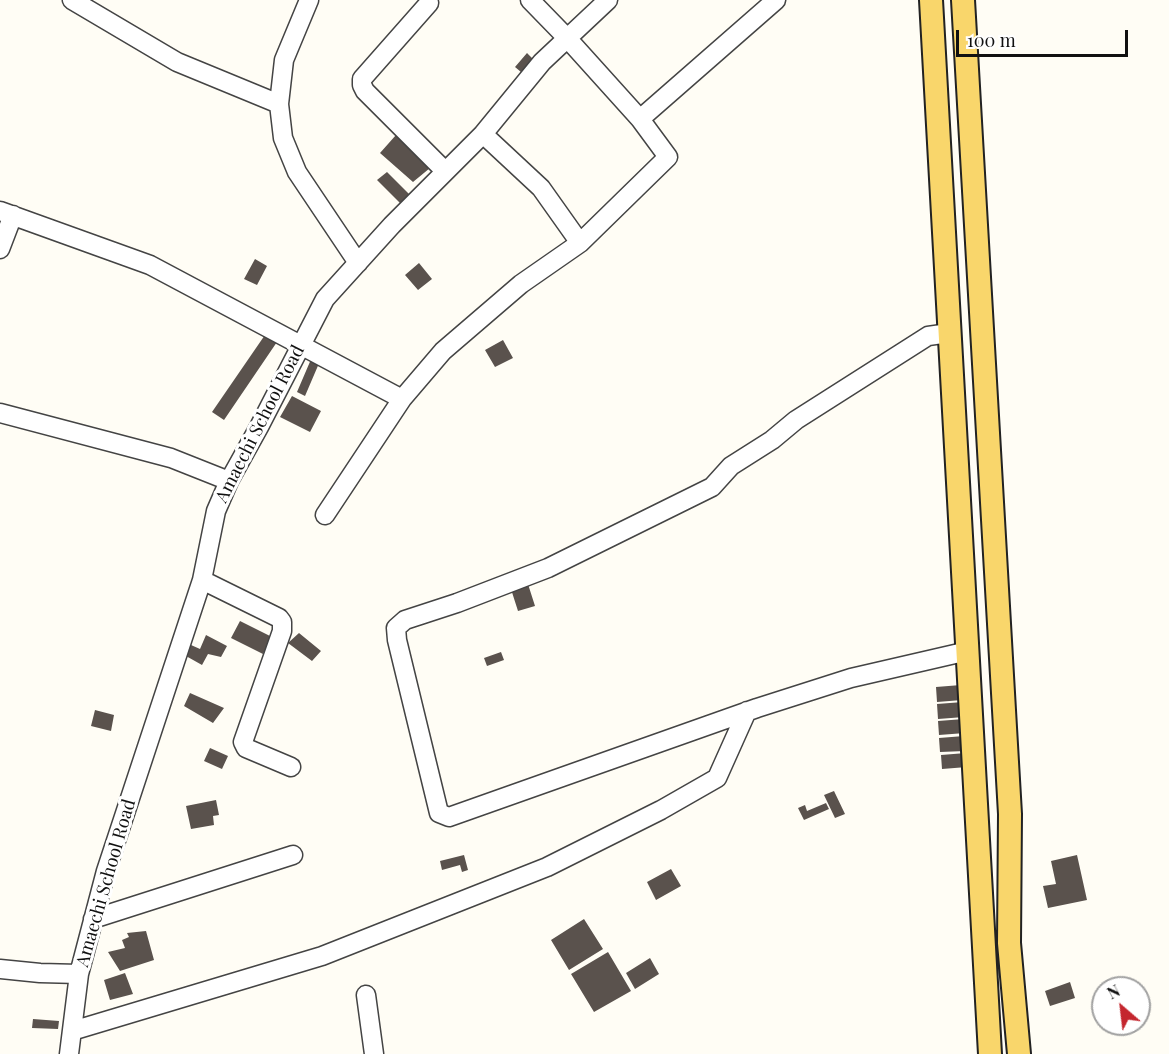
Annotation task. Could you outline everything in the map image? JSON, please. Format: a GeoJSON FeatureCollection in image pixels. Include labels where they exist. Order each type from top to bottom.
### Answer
{"type":"FeatureCollection","features":[{"type":"Feature","properties":{"kind":"main road"},"geometry":{"type":"LineString","coordinates":[[931,0],[990,1054]]}},
{"type":"Feature","properties":{"kind":"main road"},"geometry":{"type":"LineString","coordinates":[[963,0],[1010,814],[1009,943],[1019,1054]]}},
{"type":"Feature","properties":{"kind":"street"},"geometry":{"type":"LineString","coordinates":[[72,0],[177,62],[279,104]]}},
{"type":"Feature","properties":{"kind":"street"},"geometry":{"type":"LineString","coordinates":[[309,0],[284,60],[279,104],[283,138],[297,172],[358,262]]}},
{"type":"Feature","properties":{"kind":"street"},"geometry":{"type":"LineString","coordinates":[[325,515],[402,399],[442,351],[521,284],[580,243],[668,157],[640,119],[530,0]]}},
{"type":"Feature","properties":{"kind":"street","name":"Amaechi School Road"},"geometry":{"type":"LineString","coordinates":[[69,1054],[79,974],[106,871],[202,580],[216,512],[229,481],[325,298],[483,134],[542,62],[608,0]]}},
{"type":"Feature","properties":{"kind":"street"},"geometry":{"type":"LineString","coordinates":[[640,119],[776,0]]}},
{"type":"Feature","properties":{"kind":"street"},"geometry":{"type":"LineString","coordinates":[[429,3],[362,79],[362,85],[365,91],[445,171]]}},
{"type":"Feature","properties":{"kind":"street"},"geometry":{"type":"LineString","coordinates":[[483,134],[541,188],[580,243]]}},
{"type":"Feature","properties":{"kind":"street"},"geometry":{"type":"LineString","coordinates":[[0,249],[7,213],[150,265],[402,399]]}},
{"type":"Feature","properties":{"kind":"street"},"geometry":{"type":"LineString","coordinates":[[949,333],[928,336],[796,420],[772,440],[731,466],[712,487],[548,568],[457,603],[419,614],[405,620],[396,628],[439,813],[449,817],[588,770],[747,711],[850,678],[968,651]]}},
{"type":"Feature","properties":{"kind":"street"},"geometry":{"type":"LineString","coordinates":[[0,413],[171,458],[229,481]]}},
{"type":"Feature","properties":{"kind":"street"},"geometry":{"type":"LineString","coordinates":[[202,580],[279,618],[282,622],[282,631],[243,742],[246,748],[291,767]]}},
{"type":"Feature","properties":{"kind":"street"},"geometry":{"type":"LineString","coordinates":[[72,1031],[322,956],[547,867],[661,810],[717,778],[747,711]]}},
{"type":"Feature","properties":{"kind":"street"},"geometry":{"type":"LineString","coordinates":[[93,919],[293,855]]}},
{"type":"Feature","properties":{"kind":"street"},"geometry":{"type":"LineString","coordinates":[[0,969],[40,974],[79,974]]}},
{"type":"Feature","properties":{"kind":"street"},"geometry":{"type":"LineString","coordinates":[[366,995],[374,1054]]}},
{"type":"Feature","properties":{"kind":"building"},"geometry":{"type":"Polygon","coordinates":[[[527,53],[533,59],[521,72],[515,67],[527,53]]]}},
{"type":"Feature","properties":{"kind":"building"},"geometry":{"type":"Polygon","coordinates":[[[396,135],[430,168],[413,182],[380,153],[396,135]]]}},
{"type":"Feature","properties":{"kind":"building"},"geometry":{"type":"Polygon","coordinates":[[[387,172],[411,196],[402,205],[377,180],[387,172]]]}},
{"type":"Feature","properties":{"kind":"building"},"geometry":{"type":"Polygon","coordinates":[[[255,259],[267,266],[257,285],[244,279],[255,259]]]}},
{"type":"Feature","properties":{"kind":"building"},"geometry":{"type":"Polygon","coordinates":[[[419,263],[432,279],[418,290],[405,275],[419,263]]]}},
{"type":"Feature","properties":{"kind":"building"},"geometry":{"type":"Polygon","coordinates":[[[267,332],[279,339],[224,420],[212,412],[267,332]]]}},
{"type":"Feature","properties":{"kind":"building"},"geometry":{"type":"Polygon","coordinates":[[[503,340],[513,358],[495,367],[485,350],[503,340]]]}},
{"type":"Feature","properties":{"kind":"building"},"geometry":{"type":"Polygon","coordinates":[[[312,357],[320,361],[305,396],[297,392],[312,357]]]}},
{"type":"Feature","properties":{"kind":"building"},"geometry":{"type":"Polygon","coordinates":[[[292,396],[321,411],[310,432],[280,417],[292,396]]]}},
{"type":"Feature","properties":{"kind":"building"},"geometry":{"type":"Polygon","coordinates":[[[527,581],[535,606],[518,611],[510,586],[527,581]]]}},
{"type":"Feature","properties":{"kind":"building"},"geometry":{"type":"Polygon","coordinates":[[[240,621],[272,637],[263,654],[231,638],[240,621]]]}},
{"type":"Feature","properties":{"kind":"building"},"geometry":{"type":"Polygon","coordinates":[[[299,633],[321,651],[312,661],[288,643],[299,633]]]}},
{"type":"Feature","properties":{"kind":"building"},"geometry":{"type":"Polygon","coordinates":[[[206,635],[227,646],[221,657],[208,654],[202,665],[186,656],[191,645],[200,649],[206,635]]]}},
{"type":"Feature","properties":{"kind":"building"},"geometry":{"type":"Polygon","coordinates":[[[501,652],[504,660],[487,666],[484,658],[501,652]]]}},
{"type":"Feature","properties":{"kind":"building"},"geometry":{"type":"Polygon","coordinates":[[[961,685],[962,700],[937,702],[936,687],[961,685]]]}},
{"type":"Feature","properties":{"kind":"building"},"geometry":{"type":"Polygon","coordinates":[[[190,693],[224,708],[213,723],[184,706],[190,693]]]}},
{"type":"Feature","properties":{"kind":"building"},"geometry":{"type":"Polygon","coordinates":[[[963,702],[964,717],[938,719],[937,704],[963,702]]]}},
{"type":"Feature","properties":{"kind":"building"},"geometry":{"type":"Polygon","coordinates":[[[95,710],[114,715],[111,731],[91,726],[95,710]]]}},
{"type":"Feature","properties":{"kind":"building"},"geometry":{"type":"Polygon","coordinates":[[[964,719],[965,733],[939,735],[938,721],[964,719]]]}},
{"type":"Feature","properties":{"kind":"building"},"geometry":{"type":"Polygon","coordinates":[[[964,736],[965,751],[940,752],[939,738],[964,736]]]}},
{"type":"Feature","properties":{"kind":"building"},"geometry":{"type":"Polygon","coordinates":[[[210,748],[228,756],[222,769],[204,761],[210,748]]]}},
{"type":"Feature","properties":{"kind":"building"},"geometry":{"type":"Polygon","coordinates":[[[966,753],[967,767],[942,769],[941,755],[966,753]]]}},
{"type":"Feature","properties":{"kind":"building"},"geometry":{"type":"Polygon","coordinates":[[[834,791],[845,814],[835,818],[824,795],[834,791]]]}},
{"type":"Feature","properties":{"kind":"building"},"geometry":{"type":"Polygon","coordinates":[[[216,800],[219,815],[213,816],[214,825],[191,829],[186,806],[216,800]]]}},
{"type":"Feature","properties":{"kind":"building"},"geometry":{"type":"Polygon","coordinates":[[[826,803],[829,809],[804,820],[798,808],[805,805],[807,811],[826,803]]]}},
{"type":"Feature","properties":{"kind":"building"},"geometry":{"type":"Polygon","coordinates":[[[464,855],[468,870],[462,872],[460,865],[442,870],[440,861],[464,855]]]}},
{"type":"Feature","properties":{"kind":"building"},"geometry":{"type":"Polygon","coordinates":[[[1077,855],[1087,900],[1048,908],[1043,886],[1056,884],[1051,861],[1077,855]]]}},
{"type":"Feature","properties":{"kind":"building"},"geometry":{"type":"Polygon","coordinates":[[[671,869],[681,886],[656,900],[647,882],[671,869]]]}},
{"type":"Feature","properties":{"kind":"building"},"geometry":{"type":"Polygon","coordinates":[[[584,919],[603,949],[569,970],[551,940],[584,919]]]}},
{"type":"Feature","properties":{"kind":"building"},"geometry":{"type":"Polygon","coordinates":[[[146,931],[154,960],[120,971],[108,952],[125,948],[122,940],[129,937],[127,933],[146,931]]]}},
{"type":"Feature","properties":{"kind":"building"},"geometry":{"type":"Polygon","coordinates":[[[608,952],[631,991],[594,1012],[571,974],[608,952]]]}},
{"type":"Feature","properties":{"kind":"building"},"geometry":{"type":"Polygon","coordinates":[[[650,958],[659,974],[635,989],[626,973],[650,958]]]}},
{"type":"Feature","properties":{"kind":"building"},"geometry":{"type":"Polygon","coordinates":[[[125,973],[133,994],[110,1000],[104,980],[125,973]]]}},
{"type":"Feature","properties":{"kind":"building"},"geometry":{"type":"Polygon","coordinates":[[[1070,982],[1075,998],[1050,1006],[1045,991],[1070,982]]]}},
{"type":"Feature","properties":{"kind":"building"},"geometry":{"type":"Polygon","coordinates":[[[33,1019],[59,1021],[58,1029],[32,1028],[33,1019]]]}}]}
